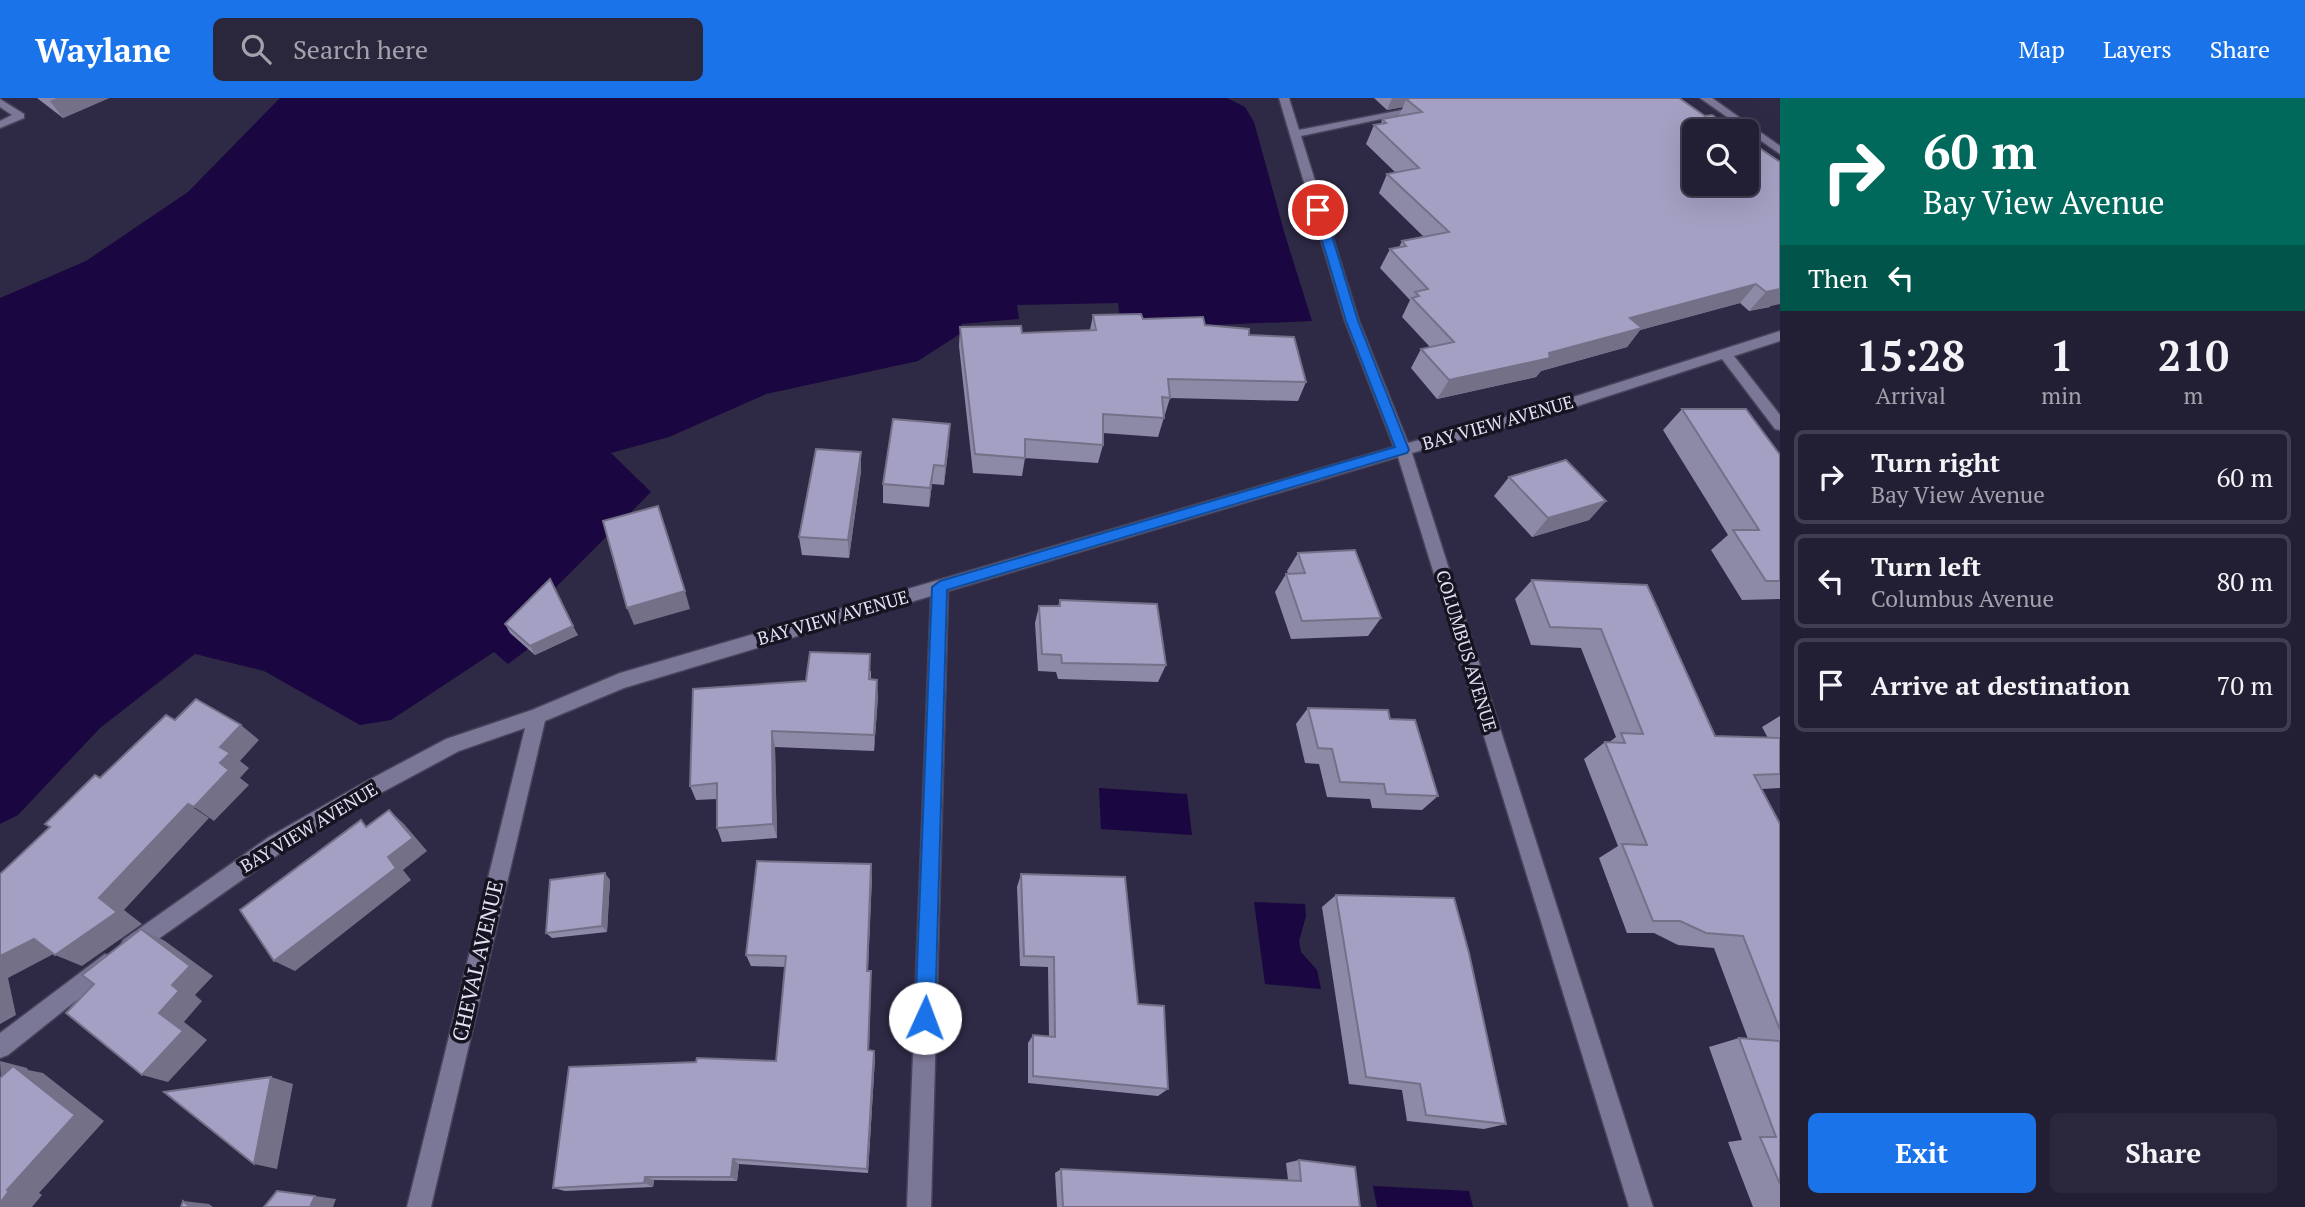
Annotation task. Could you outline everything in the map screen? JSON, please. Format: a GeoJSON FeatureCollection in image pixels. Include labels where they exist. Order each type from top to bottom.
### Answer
{"type":"FeatureCollection","features":[{"type":"Feature","properties":{"kind":"street","name":"COLUMBUS AVENUE"},"geometry":{"type":"LineString","coordinates":[[1284,98],[1352,321],[1402,450],[1641,1207]]}},
{"type":"Feature","properties":{"kind":"street"},"geometry":{"type":"LineString","coordinates":[[1705,98],[1780,151]]}},
{"type":"Feature","properties":{"kind":"street"},"geometry":{"type":"LineString","coordinates":[[0,102],[19,116],[0,125]]}},
{"type":"Feature","properties":{"kind":"street"},"geometry":{"type":"LineString","coordinates":[[1295,134],[1428,107]]}},
{"type":"Feature","properties":{"kind":"street","name":"BAY VIEW AVENUE"},"geometry":{"type":"LineString","coordinates":[[0,1047],[100,969],[276,844],[453,745],[537,716],[620,681],[1402,450],[1548,410],[1780,336]]}},
{"type":"Feature","properties":{"kind":"street"},"geometry":{"type":"LineString","coordinates":[[1725,354],[1780,425]]}},
{"type":"Feature","properties":{"kind":"street"},"geometry":{"type":"LineString","coordinates":[[919,1207],[940,587]]}},
{"type":"Feature","properties":{"kind":"street","name":"CHEVAL AVENUE"},"geometry":{"type":"LineString","coordinates":[[419,1207],[537,716]]}},
{"type":"Feature","properties":{"kind":"shaded area"},"geometry":{"type":"Polygon","coordinates":[[[280,98],[1227,98],[1245,107],[1254,122],[1312,321],[1139,328],[1120,318],[1118,303],[1017,305],[1019,319],[961,324],[963,332],[918,361],[766,394],[669,437],[611,453],[651,492],[511,632],[528,649],[508,664],[494,652],[391,720],[360,725],[264,671],[195,654],[100,728],[18,815],[0,824],[0,298],[86,261],[188,192],[280,98]]]}},
{"type":"Feature","properties":{"kind":"shaded area"},"geometry":{"type":"Polygon","coordinates":[[[1099,788],[1187,794],[1192,835],[1101,829],[1099,788]]]}},
{"type":"Feature","properties":{"kind":"shaded area"},"geometry":{"type":"Polygon","coordinates":[[[1254,902],[1305,904],[1306,916],[1299,941],[1301,952],[1317,970],[1321,989],[1265,984],[1254,902]]]}},
{"type":"Feature","properties":{"kind":"shaded area"},"geometry":{"type":"Polygon","coordinates":[[[1373,1186],[1469,1191],[1473,1207],[1377,1207],[1373,1186]]]}},
{"type":"Feature","properties":{"kind":"building"},"geometry":{"type":"Polygon","coordinates":[[[1679,98],[1705,116],[1712,115],[1718,119],[1682,119],[1682,196],[1759,196],[1759,148],[1780,162],[1780,289],[1766,292],[1756,284],[1630,318],[1642,328],[1549,353],[1550,358],[1449,380],[1421,349],[1454,342],[1412,298],[1419,296],[1415,292],[1428,289],[1390,249],[1406,246],[1402,241],[1449,232],[1387,174],[1419,168],[1374,125],[1386,123],[1382,119],[1422,112],[1406,99],[1679,98]]]}},
{"type":"Feature","properties":{"kind":"building"},"geometry":{"type":"Polygon","coordinates":[[[1141,314],[1143,319],[1203,317],[1205,325],[1249,329],[1249,335],[1294,337],[1306,382],[1168,379],[1170,398],[1162,397],[1164,418],[1103,414],[1103,445],[1025,439],[1025,458],[975,454],[960,327],[1021,326],[1022,333],[1096,330],[1093,315],[1141,314]]]}},
{"type":"Feature","properties":{"kind":"building"},"geometry":{"type":"Polygon","coordinates":[[[1682,409],[1746,409],[1780,455],[1780,581],[1766,581],[1733,530],[1759,530],[1682,409]]]}},
{"type":"Feature","properties":{"kind":"building"},"geometry":{"type":"Polygon","coordinates":[[[893,419],[950,424],[945,466],[934,465],[930,488],[883,484],[893,419]]]}},
{"type":"Feature","properties":{"kind":"building"},"geometry":{"type":"Polygon","coordinates":[[[816,449],[861,452],[848,540],[799,537],[816,449]]]}},
{"type":"Feature","properties":{"kind":"building"},"geometry":{"type":"Polygon","coordinates":[[[1566,460],[1606,501],[1548,518],[1509,477],[1566,460]]]}},
{"type":"Feature","properties":{"kind":"building"},"geometry":{"type":"Polygon","coordinates":[[[658,506],[685,591],[627,608],[603,521],[658,506]]]}},
{"type":"Feature","properties":{"kind":"building"},"geometry":{"type":"Polygon","coordinates":[[[1355,550],[1381,618],[1302,621],[1286,574],[1305,573],[1298,553],[1355,550]]]}},
{"type":"Feature","properties":{"kind":"building"},"geometry":{"type":"Polygon","coordinates":[[[550,579],[573,626],[530,646],[505,624],[550,579]]]}},
{"type":"Feature","properties":{"kind":"building"},"geometry":{"type":"Polygon","coordinates":[[[1532,580],[1647,585],[1715,736],[1780,738],[1780,774],[1754,775],[1780,824],[1780,1030],[1743,936],[1706,933],[1680,921],[1653,921],[1622,844],[1647,845],[1605,742],[1625,743],[1621,733],[1643,734],[1601,629],[1550,627],[1532,580]]]}},
{"type":"Feature","properties":{"kind":"building"},"geometry":{"type":"Polygon","coordinates":[[[1060,600],[1157,604],[1166,665],[1062,663],[1061,655],[1042,654],[1039,606],[1060,606],[1060,600]]]}},
{"type":"Feature","properties":{"kind":"building"},"geometry":{"type":"Polygon","coordinates":[[[810,652],[870,654],[869,679],[877,680],[874,735],[772,731],[773,824],[717,828],[717,783],[690,786],[693,689],[806,681],[810,652]]]}},
{"type":"Feature","properties":{"kind":"building"},"geometry":{"type":"Polygon","coordinates":[[[196,699],[241,725],[220,747],[230,753],[220,763],[229,770],[194,807],[188,804],[99,898],[117,912],[55,955],[34,939],[0,956],[0,874],[50,827],[45,824],[95,775],[100,778],[166,715],[175,720],[196,699]]]}},
{"type":"Feature","properties":{"kind":"building"},"geometry":{"type":"Polygon","coordinates":[[[1308,708],[1388,710],[1390,719],[1415,720],[1438,796],[1386,794],[1384,784],[1340,782],[1332,749],[1318,748],[1308,708]]]}},
{"type":"Feature","properties":{"kind":"building"},"geometry":{"type":"Polygon","coordinates":[[[389,810],[413,838],[388,857],[396,868],[274,961],[240,910],[361,820],[366,827],[389,810]]]}},
{"type":"Feature","properties":{"kind":"building"},"geometry":{"type":"Polygon","coordinates":[[[757,861],[871,864],[867,971],[871,971],[868,1050],[874,1051],[867,1169],[733,1159],[731,1177],[645,1177],[644,1183],[553,1188],[569,1067],[696,1062],[697,1058],[776,1061],[786,956],[746,955],[757,861]]]}},
{"type":"Feature","properties":{"kind":"building"},"geometry":{"type":"Polygon","coordinates":[[[605,873],[602,926],[546,933],[550,880],[605,873]]]}},
{"type":"Feature","properties":{"kind":"building"},"geometry":{"type":"Polygon","coordinates":[[[1021,874],[1125,877],[1138,1004],[1164,1006],[1168,1089],[1033,1076],[1033,1035],[1055,1037],[1054,957],[1024,956],[1021,874]]]}},
{"type":"Feature","properties":{"kind":"building"},"geometry":{"type":"Polygon","coordinates":[[[1336,895],[1454,898],[1469,953],[1506,1124],[1426,1115],[1420,1084],[1366,1077],[1336,895]]]}},
{"type":"Feature","properties":{"kind":"building"},"geometry":{"type":"Polygon","coordinates":[[[141,929],[190,966],[172,985],[179,991],[159,1013],[183,1031],[142,1075],[66,1013],[94,984],[82,975],[141,929]]]}},
{"type":"Feature","properties":{"kind":"building"},"geometry":{"type":"Polygon","coordinates":[[[1739,1038],[1780,1041],[1780,1184],[1760,1137],[1776,1137],[1739,1038]]]}},
{"type":"Feature","properties":{"kind":"building"},"geometry":{"type":"Polygon","coordinates":[[[13,1066],[75,1115],[7,1190],[9,1191],[0,1203],[0,1078],[13,1066]]]}},
{"type":"Feature","properties":{"kind":"building"},"geometry":{"type":"Polygon","coordinates":[[[271,1077],[254,1164],[164,1092],[271,1077]]]}},
{"type":"Feature","properties":{"kind":"building"},"geometry":{"type":"Polygon","coordinates":[[[1299,1160],[1355,1167],[1360,1207],[1063,1207],[1061,1169],[1301,1181],[1299,1160]]]}},
{"type":"Feature","properties":{"kind":"building"},"geometry":{"type":"Polygon","coordinates":[[[277,1191],[315,1196],[310,1207],[264,1207],[277,1191]]]}},
{"type":"Feature","properties":{"kind":"route"},"geometry":{"type":"LineString","coordinates":[[925,1018],[940,587],[1402,450],[1352,321],[1318,210]]}}]}
